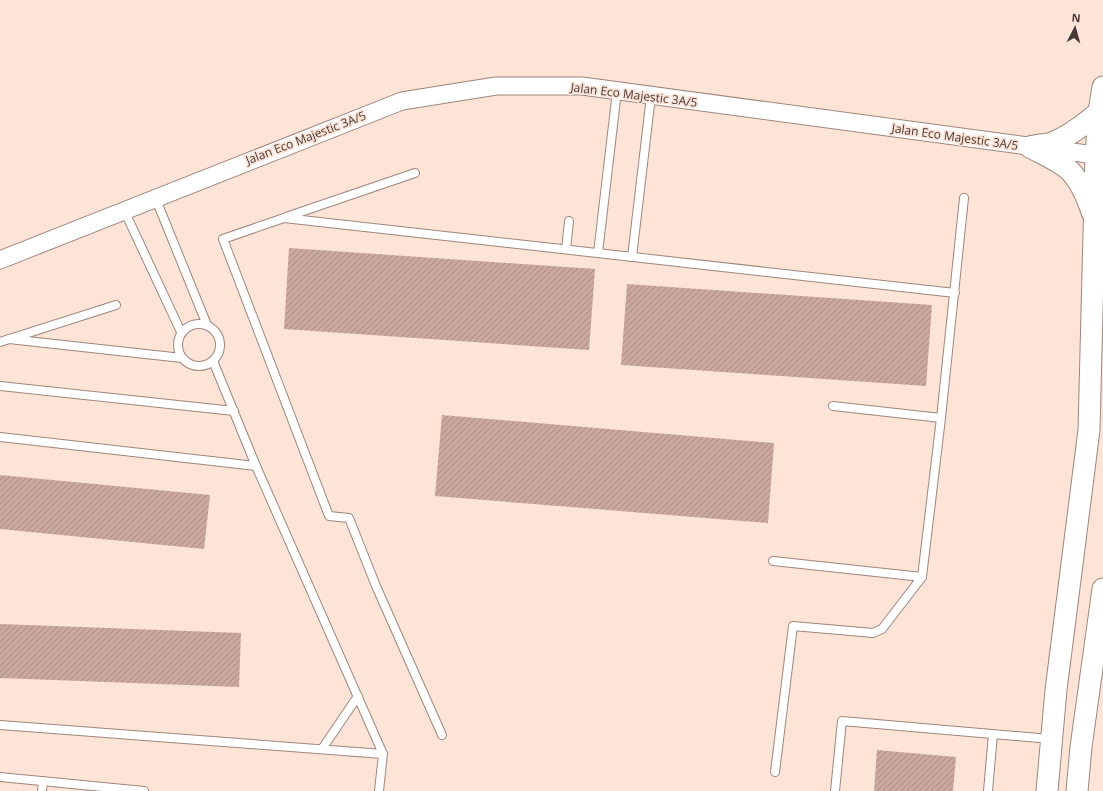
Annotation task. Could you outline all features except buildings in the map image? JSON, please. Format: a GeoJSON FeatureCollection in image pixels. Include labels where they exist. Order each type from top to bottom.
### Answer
{"type":"FeatureCollection","features":[{"type":"Feature","properties":{"kind":"street","name":"Jalan Eco Majestic 3A/5"},"geometry":{"type":"LineString","coordinates":[[0,260],[155,197],[402,101],[496,86],[582,86],[1100,156]]}},
{"type":"Feature","properties":{"kind":"street"},"geometry":{"type":"LineString","coordinates":[[1047,791],[1056,690],[1089,430],[1094,221],[1100,156],[1099,112],[1103,87]]}},
{"type":"Feature","properties":{"kind":"street"},"geometry":{"type":"LineString","coordinates":[[1030,147],[1051,143],[1066,137],[1083,126],[1099,112]]}},
{"type":"Feature","properties":{"kind":"street"},"geometry":{"type":"LineString","coordinates":[[1030,147],[1067,169],[1081,186],[1094,221]]}},
{"type":"Feature","properties":{"kind":"street"},"geometry":{"type":"LineString","coordinates":[[1077,791],[1081,747],[1103,590]]}},
{"type":"Feature","properties":{"kind":"lane"},"geometry":{"type":"LineString","coordinates":[[598,253],[617,91]]}},
{"type":"Feature","properties":{"kind":"lane"},"geometry":{"type":"LineString","coordinates":[[632,257],[651,96]]}},
{"type":"Feature","properties":{"kind":"lane"},"geometry":{"type":"LineString","coordinates":[[415,173],[223,239],[329,516],[349,518],[379,593],[442,735]]}},
{"type":"Feature","properties":{"kind":"lane"},"geometry":{"type":"LineString","coordinates":[[155,197],[207,325]]}},
{"type":"Feature","properties":{"kind":"lane"},"geometry":{"type":"LineString","coordinates":[[775,772],[793,626],[873,633],[882,629],[922,577],[955,292],[964,198]]}},
{"type":"Feature","properties":{"kind":"lane"},"geometry":{"type":"LineString","coordinates":[[124,210],[181,332]]}},
{"type":"Feature","properties":{"kind":"lane"},"geometry":{"type":"LineString","coordinates":[[284,218],[955,292]]}},
{"type":"Feature","properties":{"kind":"lane"},"geometry":{"type":"LineString","coordinates":[[566,249],[569,221]]}},
{"type":"Feature","properties":{"kind":"lane"},"geometry":{"type":"LineString","coordinates":[[0,342],[116,305]]}},
{"type":"Feature","properties":{"kind":"lane"},"geometry":{"type":"LineString","coordinates":[[193,324],[207,325],[218,335],[220,349],[217,355],[213,360],[201,366],[188,363],[179,353],[178,339],[181,332],[186,327],[193,324]]}},
{"type":"Feature","properties":{"kind":"lane"},"geometry":{"type":"LineString","coordinates":[[9,339],[182,358]]}},
{"type":"Feature","properties":{"kind":"lane"},"geometry":{"type":"LineString","coordinates":[[213,360],[256,466],[383,754],[379,791]]}},
{"type":"Feature","properties":{"kind":"lane"},"geometry":{"type":"LineString","coordinates":[[0,386],[234,411]]}},
{"type":"Feature","properties":{"kind":"lane"},"geometry":{"type":"LineString","coordinates":[[833,406],[941,418]]}},
{"type":"Feature","properties":{"kind":"lane"},"geometry":{"type":"LineString","coordinates":[[0,437],[256,466]]}},
{"type":"Feature","properties":{"kind":"lane"},"geometry":{"type":"LineString","coordinates":[[772,561],[922,577]]}},
{"type":"Feature","properties":{"kind":"lane"},"geometry":{"type":"LineString","coordinates":[[322,749],[358,696]]}},
{"type":"Feature","properties":{"kind":"lane"},"geometry":{"type":"LineString","coordinates":[[835,791],[842,721],[1051,739]]}},
{"type":"Feature","properties":{"kind":"lane"},"geometry":{"type":"LineString","coordinates":[[0,725],[383,754]]}},
{"type":"Feature","properties":{"kind":"lane"},"geometry":{"type":"LineString","coordinates":[[988,791],[993,734]]}},
{"type":"Feature","properties":{"kind":"lane"},"geometry":{"type":"LineString","coordinates":[[0,777],[43,781],[89,788],[139,791]]}},
{"type":"Feature","properties":{"kind":"lane"},"geometry":{"type":"LineString","coordinates":[[42,791],[43,781]]}}]}
